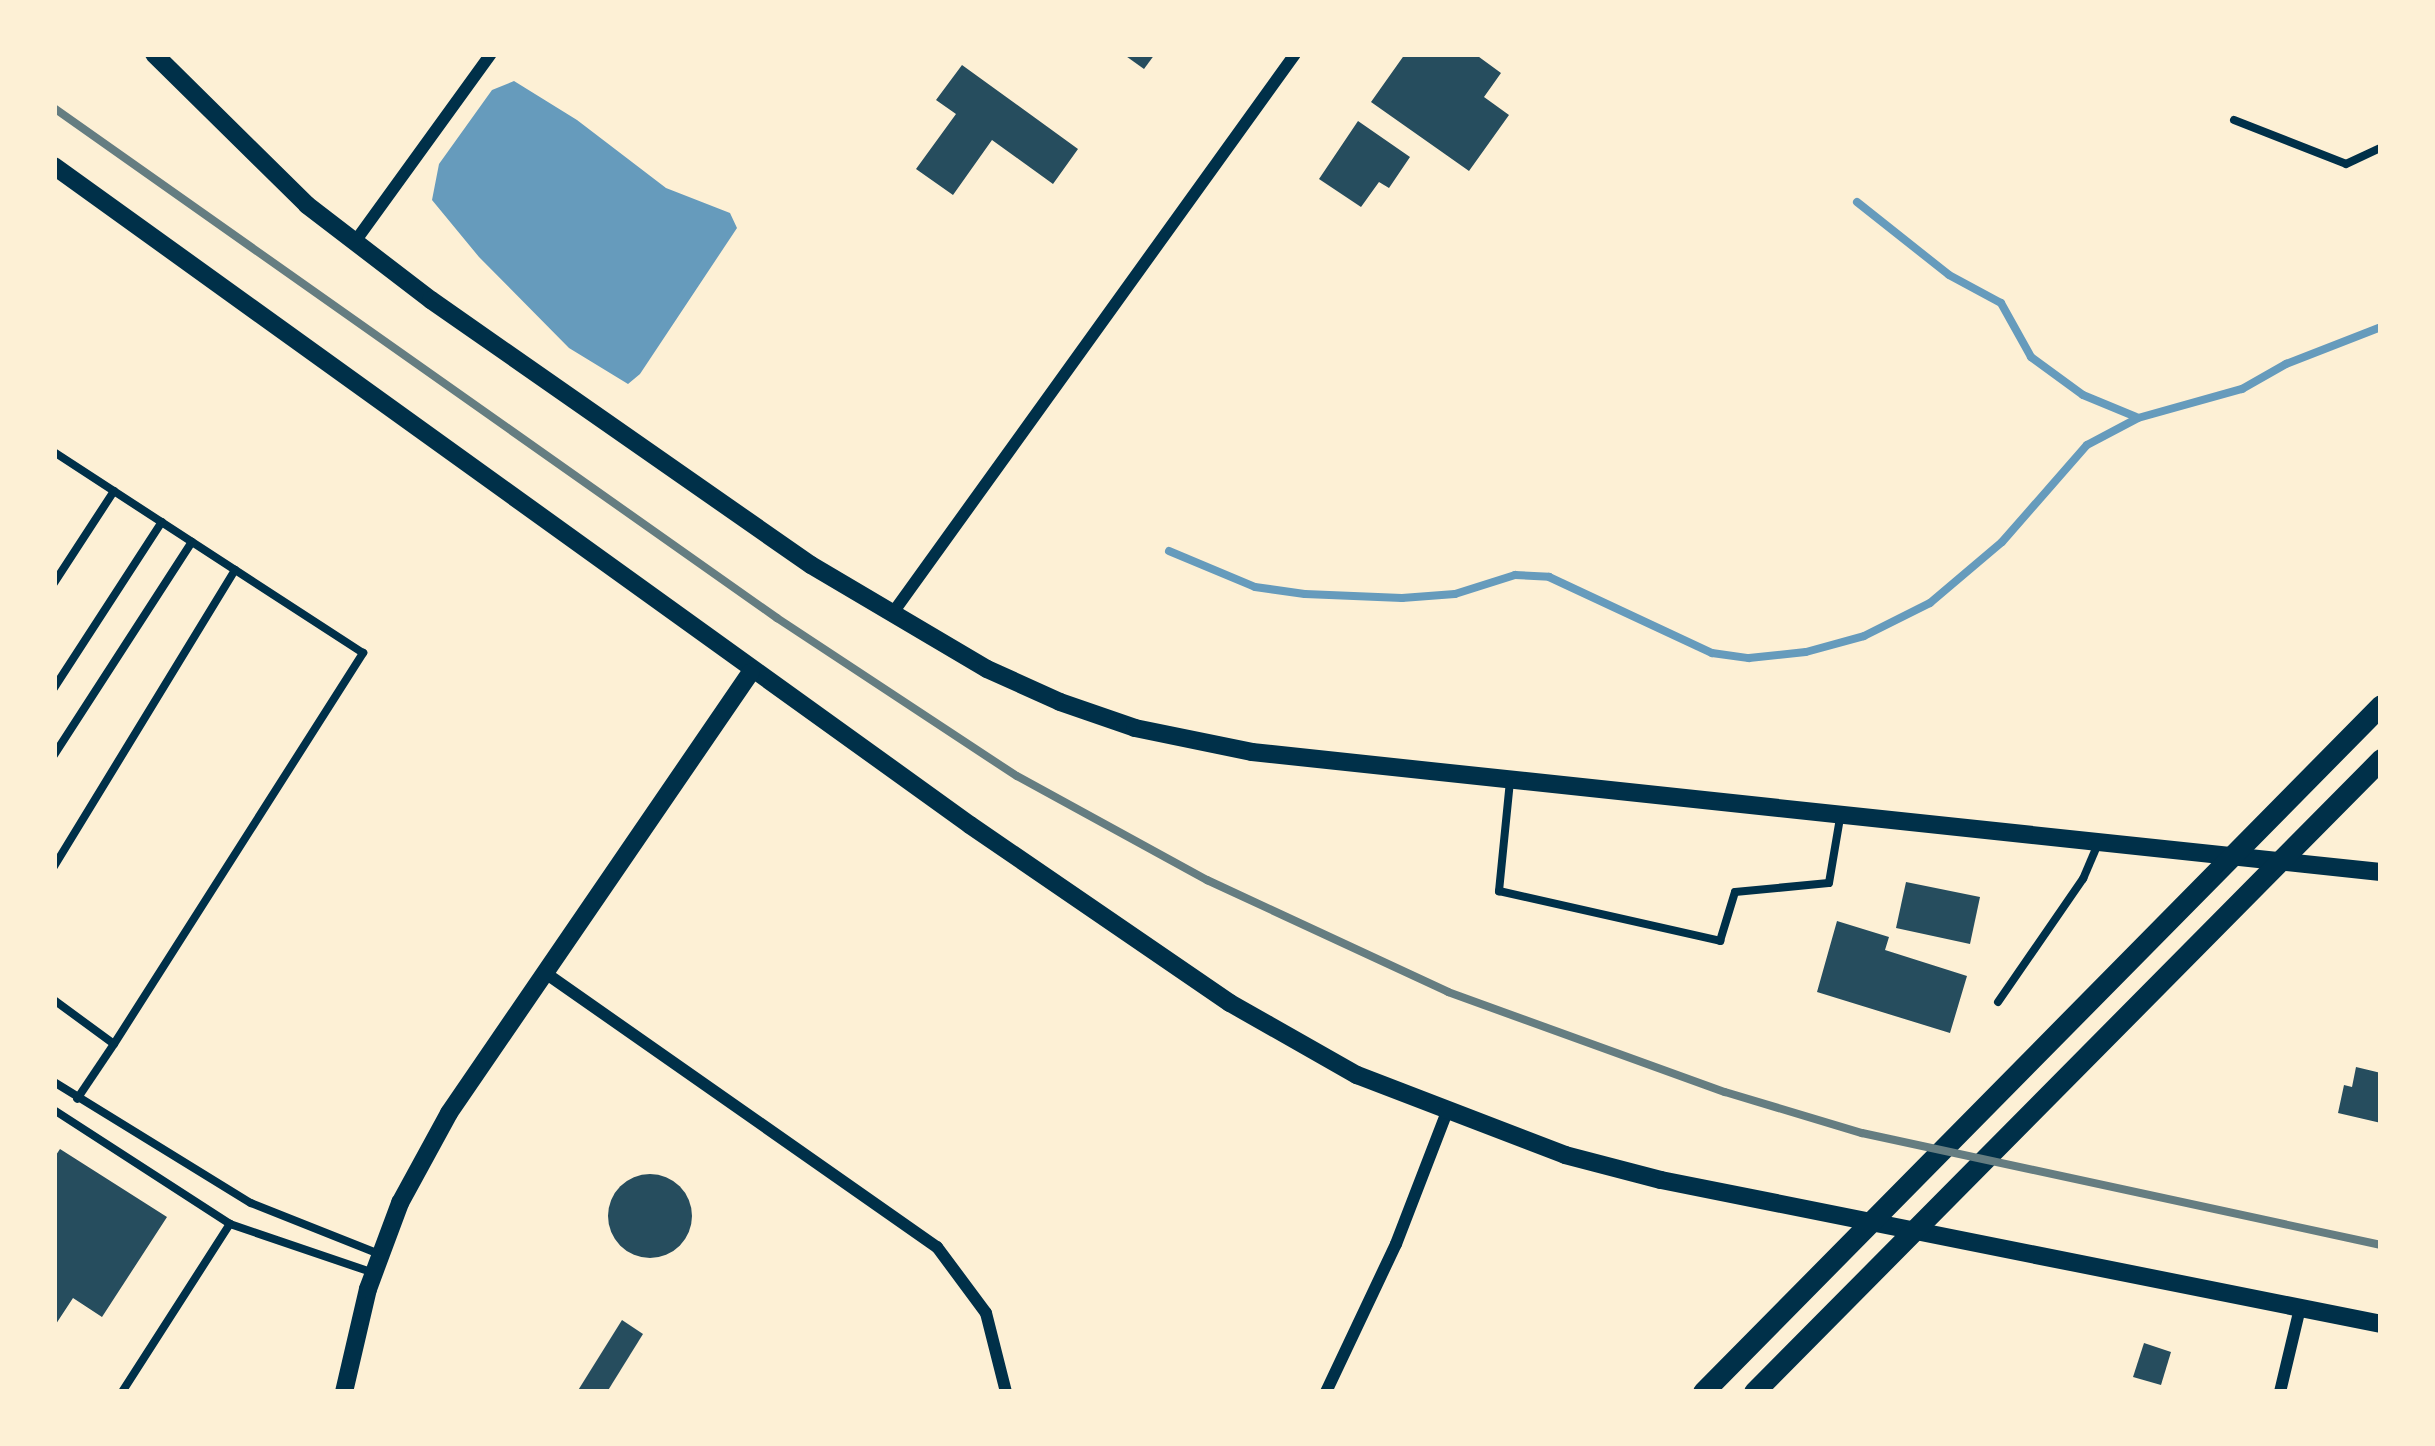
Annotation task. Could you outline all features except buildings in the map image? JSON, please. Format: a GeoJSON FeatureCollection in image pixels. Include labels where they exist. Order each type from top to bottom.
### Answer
{"type":"FeatureCollection","features":[{"type":"Feature","properties":{"kind":"main road"},"geometry":{"type":"LineString","coordinates":[[1703,1392],[2381,705]]}},
{"type":"Feature","properties":{"kind":"main road"},"geometry":{"type":"LineString","coordinates":[[1754,1392],[2381,759]]}},
{"type":"Feature","properties":{"kind":"street"},"geometry":{"type":"LineString","coordinates":[[154,54],[248,152],[354,243],[811,565],[987,669],[1135,728],[1252,752],[2381,872]]}},
{"type":"Feature","properties":{"kind":"street"},"geometry":{"type":"LineString","coordinates":[[354,243],[490,54]]}},
{"type":"Feature","properties":{"kind":"street"},"geometry":{"type":"LineString","coordinates":[[892,614],[1294,54]]}},
{"type":"Feature","properties":{"kind":"street"},"geometry":{"type":"LineString","coordinates":[[54,166],[751,672],[1248,1015],[1358,1075],[1565,1155],[1661,1180],[2381,1324]]}},
{"type":"Feature","properties":{"kind":"street"},"geometry":{"type":"LineString","coordinates":[[344,1392],[377,1264],[400,1203],[449,1113],[751,672]]}},
{"type":"Feature","properties":{"kind":"street"},"geometry":{"type":"LineString","coordinates":[[544,972],[937,1247],[986,1313],[1006,1392]]}},
{"type":"Feature","properties":{"kind":"street"},"geometry":{"type":"LineString","coordinates":[[1326,1392],[1396,1244],[1447,1112]]}},
{"type":"Feature","properties":{"kind":"street"},"geometry":{"type":"LineString","coordinates":[[2280,1392],[2300,1308]]}},
{"type":"Feature","properties":{"kind":"lane"},"geometry":{"type":"LineString","coordinates":[[2234,120],[2346,164],[2381,148]]}},
{"type":"Feature","properties":{"kind":"lane"},"geometry":{"type":"LineString","coordinates":[[54,452],[363,653],[77,1099]]}},
{"type":"Feature","properties":{"kind":"lane"},"geometry":{"type":"LineString","coordinates":[[54,583],[114,491]]}},
{"type":"Feature","properties":{"kind":"lane"},"geometry":{"type":"LineString","coordinates":[[54,688],[162,522]]}},
{"type":"Feature","properties":{"kind":"lane"},"geometry":{"type":"LineString","coordinates":[[54,755],[191,542]]}},
{"type":"Feature","properties":{"kind":"lane"},"geometry":{"type":"LineString","coordinates":[[54,867],[235,570]]}},
{"type":"Feature","properties":{"kind":"lane"},"geometry":{"type":"LineString","coordinates":[[1510,780],[1499,891],[1720,940],[1735,892],[1828,883],[1841,812]]}},
{"type":"Feature","properties":{"kind":"lane"},"geometry":{"type":"LineString","coordinates":[[1998,1002],[2083,879],[2098,842]]}},
{"type":"Feature","properties":{"kind":"lane"},"geometry":{"type":"LineString","coordinates":[[54,1000],[114,1044]]}},
{"type":"Feature","properties":{"kind":"lane"},"geometry":{"type":"LineString","coordinates":[[54,1082],[251,1203],[377,1264]]}},
{"type":"Feature","properties":{"kind":"lane"},"geometry":{"type":"LineString","coordinates":[[54,1110],[230,1224],[377,1264]]}},
{"type":"Feature","properties":{"kind":"lane"},"geometry":{"type":"LineString","coordinates":[[122,1392],[230,1224]]}},
{"type":"Feature","properties":{"kind":"water"},"geometry":{"type":"Polygon","coordinates":[[[514,81],[577,120],[666,188],[730,213],[737,228],[640,374],[628,384],[569,348],[479,257],[432,200],[439,164],[492,90],[514,81]]]}},
{"type":"Feature","properties":{"kind":"waterway"},"geometry":{"type":"LineString","coordinates":[[1857,202],[1949,275],[2001,303],[2031,357],[2083,395],[2136,417]]}},
{"type":"Feature","properties":{"kind":"waterway"},"geometry":{"type":"LineString","coordinates":[[1169,551],[1255,587],[1305,594],[1402,598],[1455,594],[1515,575],[1549,577],[1712,653],[1749,658],[1806,652],[1864,636],[1930,603],[2002,542],[2087,445],[2138,418],[2242,389],[2286,364],[2381,327]]}},
{"type":"Feature","properties":{"kind":"railway"},"geometry":{"type":"LineString","coordinates":[[54,108],[777,618],[1017,776],[1207,880],[1448,992],[1725,1092],[1862,1133],[2381,1245]]}}]}
